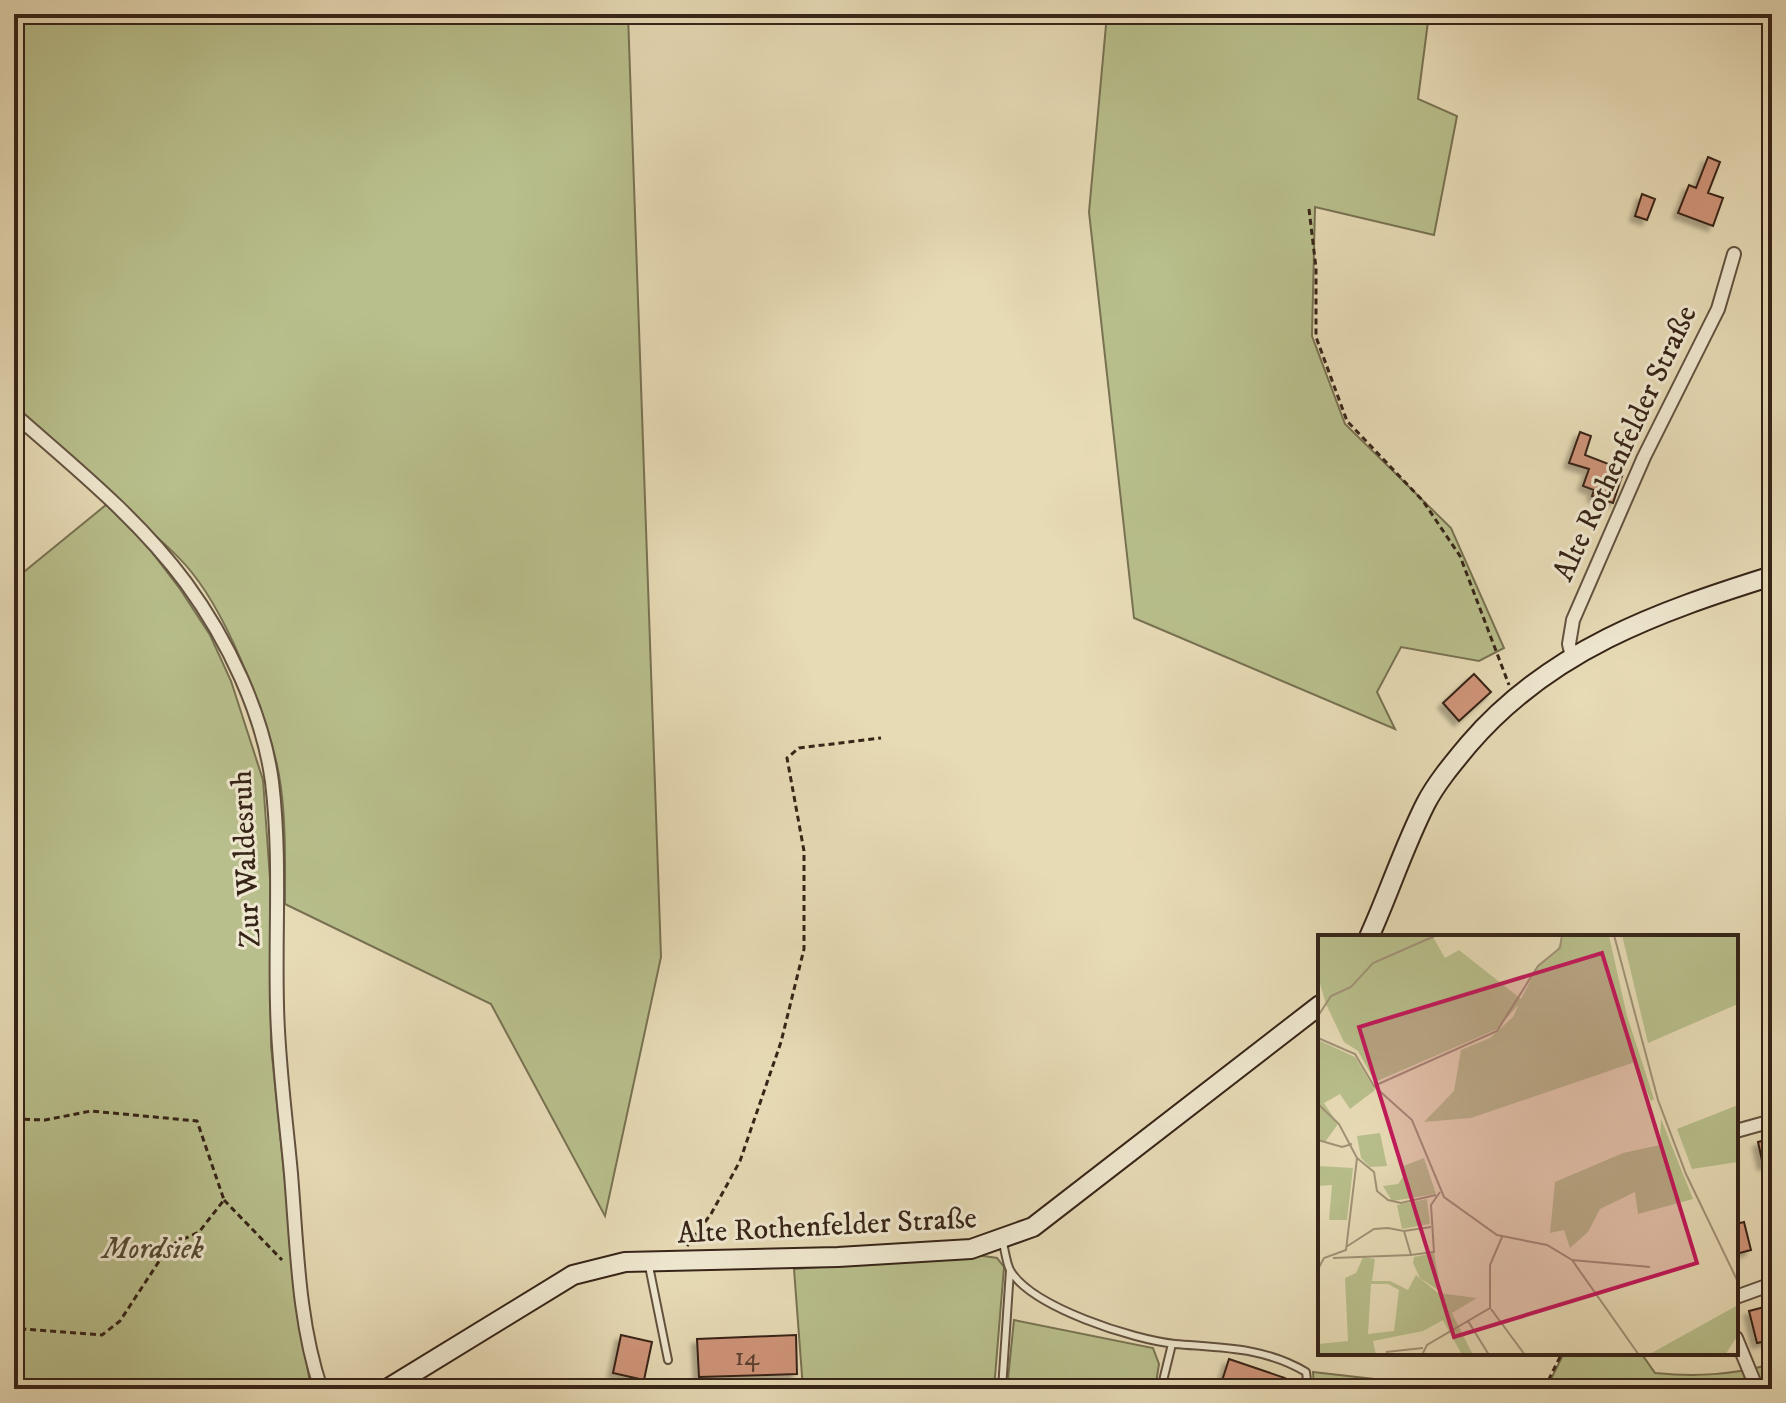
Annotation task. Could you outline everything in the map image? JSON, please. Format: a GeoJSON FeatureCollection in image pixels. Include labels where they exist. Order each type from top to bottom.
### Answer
{"type":"FeatureCollection","features":[{"type":"Feature","properties":{"kind":"street","name":"Alte Rothenfelder Straße"},"geometry":{"type":"LineString","coordinates":[[1572,657],[1569,644],[1573,620],[1644,457],[1718,309],[1734,254]]}},
{"type":"Feature","properties":{"kind":"street","name":"Zur Waldesruh"},"geometry":{"type":"LineString","coordinates":[[14,414],[112,500],[186,583],[219,635],[257,726],[272,780],[278,875],[277,1007],[299,1278],[310,1356],[321,1389]]}},
{"type":"Feature","properties":{"kind":"street"},"geometry":{"type":"LineString","coordinates":[[1370,935],[1426,801],[1452,764],[1516,697],[1598,640],[1694,600],[1772,576]]}},
{"type":"Feature","properties":{"kind":"street","name":"Alte Rothenfelder Straße"},"geometry":{"type":"LineString","coordinates":[[387,1389],[573,1275],[625,1262],[971,1249],[1002,1240],[1033,1227],[1131,1155],[1318,1007]]}},
{"type":"Feature","properties":{"kind":"street"},"geometry":{"type":"LineString","coordinates":[[1738,1130],[1772,1121]]}},
{"type":"Feature","properties":{"kind":"street"},"geometry":{"type":"LineString","coordinates":[[1738,1296],[1772,1284]]}},
{"type":"Feature","properties":{"kind":"street"},"geometry":{"type":"LineString","coordinates":[[1738,1343],[1757,1389]]}},
{"type":"Feature","properties":{"kind":"lane"},"geometry":{"type":"LineString","coordinates":[[1002,1240],[1010,1270],[1002,1389]]}},
{"type":"Feature","properties":{"kind":"lane"},"geometry":{"type":"LineString","coordinates":[[649,1262],[668,1360]]}},
{"type":"Feature","properties":{"kind":"lane"},"geometry":{"type":"LineString","coordinates":[[1010,1270],[1053,1308],[1172,1344],[1216,1345],[1284,1359],[1306,1372],[1308,1389]]}},
{"type":"Feature","properties":{"kind":"lane"},"geometry":{"type":"LineString","coordinates":[[1161,1389],[1172,1344]]}},
{"type":"Feature","properties":{"kind":"path"},"geometry":{"type":"LineString","coordinates":[[1309,209],[1316,268],[1316,337],[1347,421],[1423,501],[1460,556],[1493,649],[1516,697]]}},
{"type":"Feature","properties":{"kind":"path"},"geometry":{"type":"LineString","coordinates":[[684,1262],[689,1240],[711,1214],[740,1161],[781,1042],[804,949],[804,851],[787,758],[799,748],[881,738]]}},
{"type":"Feature","properties":{"kind":"path"},"geometry":{"type":"LineString","coordinates":[[14,1119],[45,1120],[91,1111],[197,1121],[224,1200],[299,1278]]}},
{"type":"Feature","properties":{"kind":"path"},"geometry":{"type":"LineString","coordinates":[[14,1336],[23,1329],[102,1335],[120,1321],[169,1246],[199,1232],[224,1200]]}},
{"type":"Feature","properties":{"kind":"path"},"geometry":{"type":"LineString","coordinates":[[1544,1389],[1561,1355]]}},
{"type":"Feature","properties":{"kind":"green space","name":"Mordsiek"},"geometry":{"type":"Polygon","coordinates":[[[14,14],[628,14],[661,957],[605,1216],[491,1004],[285,904],[281,788],[269,736],[248,676],[221,618],[193,574],[157,537],[116,505],[180,589],[210,635],[231,681],[263,780],[270,879],[271,1046],[298,1310],[311,1389],[14,1389],[14,580],[112,500],[14,414],[14,14]]]}},
{"type":"Feature","properties":{"kind":"green space"},"geometry":{"type":"Polygon","coordinates":[[[1107,14],[1429,14],[1418,99],[1457,116],[1434,235],[1315,207],[1312,336],[1345,424],[1451,528],[1504,648],[1479,661],[1401,647],[1377,692],[1395,729],[1134,618],[1089,212],[1107,14]]]}},
{"type":"Feature","properties":{"kind":"green space"},"geometry":{"type":"Polygon","coordinates":[[[977,1255],[997,1258],[1004,1267],[994,1389],[803,1389],[794,1269],[977,1255]]]}},
{"type":"Feature","properties":{"kind":"green space"},"geometry":{"type":"Polygon","coordinates":[[[1014,1320],[1153,1348],[1159,1364],[1155,1389],[1007,1389],[1014,1320]]]}},
{"type":"Feature","properties":{"kind":"green space"},"geometry":{"type":"Polygon","coordinates":[[[1563,1355],[1642,1355],[1655,1373],[1670,1374],[1728,1373],[1772,1364],[1772,1389],[1546,1389],[1563,1355]]]}},
{"type":"Feature","properties":{"kind":"green space"},"geometry":{"type":"Polygon","coordinates":[[[1313,1372],[1462,1389],[1314,1389],[1313,1372]]]}},
{"type":"Feature","properties":{"kind":"building"},"geometry":{"type":"Polygon","coordinates":[[[1708,157],[1720,162],[1708,193],[1723,198],[1713,226],[1678,213],[1689,185],[1696,188],[1708,157]]]}},
{"type":"Feature","properties":{"kind":"building"},"geometry":{"type":"Polygon","coordinates":[[[1642,194],[1655,199],[1647,220],[1635,216],[1642,194]]]}},
{"type":"Feature","properties":{"kind":"building"},"geometry":{"type":"Polygon","coordinates":[[[1580,432],[1591,436],[1585,455],[1624,470],[1613,503],[1592,496],[1594,490],[1583,486],[1589,469],[1569,463],[1580,432]]]}},
{"type":"Feature","properties":{"kind":"building"},"geometry":{"type":"Polygon","coordinates":[[[1474,674],[1491,692],[1459,721],[1443,703],[1474,674]]]}},
{"type":"Feature","properties":{"kind":"building"},"geometry":{"type":"Polygon","coordinates":[[[1772,1138],[1772,1162],[1763,1165],[1758,1142],[1772,1138]]]}},
{"type":"Feature","properties":{"kind":"building"},"geometry":{"type":"Polygon","coordinates":[[[1744,1222],[1751,1250],[1738,1253],[1738,1224],[1744,1222]]]}},
{"type":"Feature","properties":{"kind":"building"},"geometry":{"type":"Polygon","coordinates":[[[1772,1305],[1772,1340],[1757,1343],[1749,1311],[1772,1305]]]}},
{"type":"Feature","properties":{"kind":"building"},"geometry":{"type":"Polygon","coordinates":[[[621,1335],[652,1342],[644,1380],[613,1373],[621,1335]]]}},
{"type":"Feature","properties":{"kind":"building"},"geometry":{"type":"Polygon","coordinates":[[[796,1335],[797,1374],[699,1377],[697,1339],[796,1335]]]}},
{"type":"Feature","properties":{"kind":"building"},"geometry":{"type":"Polygon","coordinates":[[[1229,1359],[1285,1378],[1281,1389],[1220,1387],[1229,1359]]]}}]}
